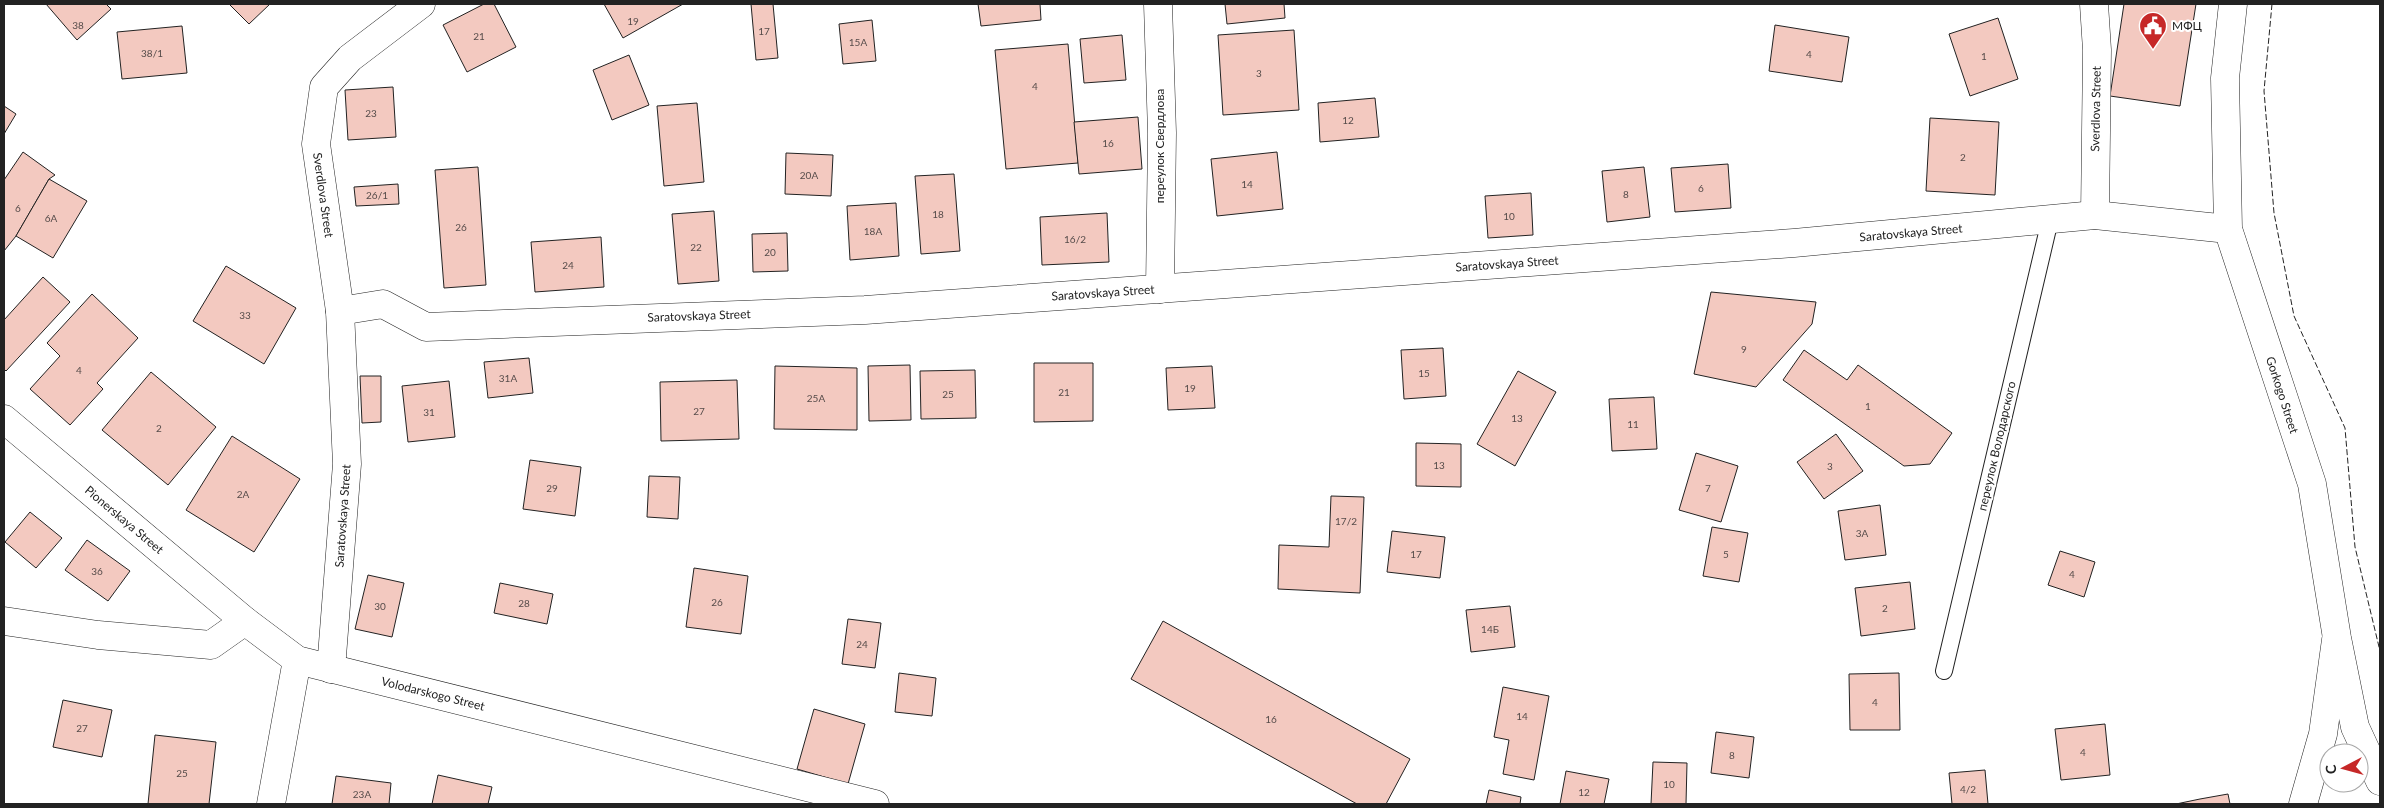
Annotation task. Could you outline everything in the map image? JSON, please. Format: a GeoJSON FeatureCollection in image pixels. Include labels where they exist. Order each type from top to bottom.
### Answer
{"type":"FeatureCollection","features":[{"type":"Feature","properties":{"kind":"street","name":"Sverdlova Street"},"geometry":{"type":"LineString","coordinates":[[340,311],[316,144],[324,87],[350,58],[421,4]]}},
{"type":"Feature","properties":{"kind":"street","name":"переулок Свердлова"},"geometry":{"type":"LineString","coordinates":[[1158,4],[1162,133],[1160,289]]}},
{"type":"Feature","properties":{"kind":"street","name":"Sverdlova Street"},"geometry":{"type":"LineString","coordinates":[[2094,4],[2097,50],[2095,215]]}},
{"type":"Feature","properties":{"kind":"street","name":"Gorkogo Street"},"geometry":{"type":"LineString","coordinates":[[2233,4],[2225,78],[2228,230],[2312,484],[2337,638],[2355,727],[2380,781]]}},
{"type":"Feature","properties":{"kind":"street","name":"Saratovskaya Street"},"geometry":{"type":"LineString","coordinates":[[331,669],[347,464],[340,311],[383,304],[426,326],[865,310],[1794,243],[2095,215],[2228,230]]}},
{"type":"Feature","properties":{"kind":"street","name":"Pionerskaya Street"},"geometry":{"type":"LineString","coordinates":[[4,420],[245,621]]}},
{"type":"Feature","properties":{"kind":"street"},"geometry":{"type":"LineString","coordinates":[[4,621],[98,635],[211,644],[245,621]]}},
{"type":"Feature","properties":{"kind":"street","name":"Volodarskogo Street"},"geometry":{"type":"LineString","coordinates":[[245,621],[297,660],[848,801],[875,804]]}},
{"type":"Feature","properties":{"kind":"street"},"geometry":{"type":"LineString","coordinates":[[2303,804],[2323,734],[2337,638]]}},
{"type":"Feature","properties":{"kind":"street"},"geometry":{"type":"LineString","coordinates":[[271,804],[297,660]]}},
{"type":"Feature","properties":{"kind":"lane","name":"переулок Володарского"},"geometry":{"type":"LineString","coordinates":[[1944,671],[2050,220]]}},
{"type":"Feature","properties":{"kind":"building"},"geometry":{"type":"Polygon","coordinates":[[[46,4],[106,4],[111,9],[77,40],[46,4]]]}},
{"type":"Feature","properties":{"kind":"building"},"geometry":{"type":"Polygon","coordinates":[[[229,4],[270,4],[249,24],[229,4]]]}},
{"type":"Feature","properties":{"kind":"building"},"geometry":{"type":"Polygon","coordinates":[[[484,4],[494,4],[516,47],[467,72],[443,25],[484,4]]]}},
{"type":"Feature","properties":{"kind":"building"},"geometry":{"type":"Polygon","coordinates":[[[604,4],[683,4],[623,38],[604,4]]]}},
{"type":"Feature","properties":{"kind":"building"},"geometry":{"type":"Polygon","coordinates":[[[751,4],[773,4],[778,58],[756,60],[751,4]]]}},
{"type":"Feature","properties":{"kind":"building"},"geometry":{"type":"Polygon","coordinates":[[[978,4],[1040,4],[1041,20],[981,26],[978,4]]]}},
{"type":"Feature","properties":{"kind":"building"},"geometry":{"type":"Polygon","coordinates":[[[1225,4],[1284,4],[1285,18],[1227,24],[1225,4]]]}},
{"type":"Feature","properties":{"kind":"building","name":"МФЦ"},"geometry":{"type":"Polygon","coordinates":[[[2124,4],[2196,4],[2180,106],[2110,96],[2124,4]]]}},
{"type":"Feature","properties":{"kind":"building"},"geometry":{"type":"Polygon","coordinates":[[[1998,18],[2018,79],[1970,96],[1949,34],[1998,18]]]}},
{"type":"Feature","properties":{"kind":"building"},"geometry":{"type":"Polygon","coordinates":[[[872,20],[876,61],[843,64],[839,24],[872,20]]]}},
{"type":"Feature","properties":{"kind":"building"},"geometry":{"type":"Polygon","coordinates":[[[1775,25],[1849,37],[1842,82],[1769,71],[1775,25]]]}},
{"type":"Feature","properties":{"kind":"building"},"geometry":{"type":"Polygon","coordinates":[[[182,26],[187,73],[122,79],[117,32],[182,26]]]}},
{"type":"Feature","properties":{"kind":"building"},"geometry":{"type":"Polygon","coordinates":[[[1294,30],[1299,110],[1223,115],[1218,35],[1294,30]]]}},
{"type":"Feature","properties":{"kind":"building"},"geometry":{"type":"Polygon","coordinates":[[[1122,35],[1126,80],[1084,83],[1080,39],[1122,35]]]}},
{"type":"Feature","properties":{"kind":"building"},"geometry":{"type":"Polygon","coordinates":[[[1068,44],[1078,163],[1006,169],[995,50],[1068,44]]]}},
{"type":"Feature","properties":{"kind":"building"},"geometry":{"type":"Polygon","coordinates":[[[629,55],[649,105],[612,120],[593,70],[629,55]]]}},
{"type":"Feature","properties":{"kind":"building"},"geometry":{"type":"Polygon","coordinates":[[[393,87],[396,137],[348,140],[345,90],[393,87]]]}},
{"type":"Feature","properties":{"kind":"building"},"geometry":{"type":"Polygon","coordinates":[[[1375,98],[1379,137],[1320,142],[1318,103],[1375,98]]]}},
{"type":"Feature","properties":{"kind":"building"},"geometry":{"type":"Polygon","coordinates":[[[697,103],[704,182],[664,186],[657,106],[697,103]]]}},
{"type":"Feature","properties":{"kind":"building"},"geometry":{"type":"Polygon","coordinates":[[[4,106],[16,114],[4,134],[4,106]]]}},
{"type":"Feature","properties":{"kind":"building"},"geometry":{"type":"Polygon","coordinates":[[[1138,117],[1142,169],[1079,174],[1074,122],[1138,117]]]}},
{"type":"Feature","properties":{"kind":"building"},"geometry":{"type":"Polygon","coordinates":[[[1930,118],[1999,122],[1995,195],[1926,191],[1930,118]]]}},
{"type":"Feature","properties":{"kind":"building"},"geometry":{"type":"Polygon","coordinates":[[[23,152],[55,175],[49,179],[16,236],[4,251],[4,180],[23,152]]]}},
{"type":"Feature","properties":{"kind":"building"},"geometry":{"type":"Polygon","coordinates":[[[1277,152],[1283,209],[1217,216],[1211,159],[1277,152]]]}},
{"type":"Feature","properties":{"kind":"building"},"geometry":{"type":"Polygon","coordinates":[[[786,153],[833,155],[831,196],[785,194],[786,153]]]}},
{"type":"Feature","properties":{"kind":"building"},"geometry":{"type":"Polygon","coordinates":[[[1728,164],[1731,208],[1675,212],[1671,168],[1728,164]]]}},
{"type":"Feature","properties":{"kind":"building"},"geometry":{"type":"Polygon","coordinates":[[[478,167],[486,285],[444,288],[435,170],[478,167]]]}},
{"type":"Feature","properties":{"kind":"building"},"geometry":{"type":"Polygon","coordinates":[[[1644,167],[1650,217],[1607,222],[1602,171],[1644,167]]]}},
{"type":"Feature","properties":{"kind":"building"},"geometry":{"type":"Polygon","coordinates":[[[954,174],[960,251],[921,254],[915,176],[954,174]]]}},
{"type":"Feature","properties":{"kind":"building"},"geometry":{"type":"Polygon","coordinates":[[[49,179],[87,201],[53,258],[16,236],[49,179]]]}},
{"type":"Feature","properties":{"kind":"building"},"geometry":{"type":"Polygon","coordinates":[[[398,184],[399,204],[356,206],[354,187],[398,184]]]}},
{"type":"Feature","properties":{"kind":"building"},"geometry":{"type":"Polygon","coordinates":[[[1531,193],[1533,235],[1488,238],[1485,196],[1531,193]]]}},
{"type":"Feature","properties":{"kind":"building"},"geometry":{"type":"Polygon","coordinates":[[[896,203],[899,256],[850,260],[847,206],[896,203]]]}},
{"type":"Feature","properties":{"kind":"building"},"geometry":{"type":"Polygon","coordinates":[[[714,211],[719,281],[678,284],[672,214],[714,211]]]}},
{"type":"Feature","properties":{"kind":"building"},"geometry":{"type":"Polygon","coordinates":[[[1107,213],[1109,262],[1042,265],[1040,217],[1107,213]]]}},
{"type":"Feature","properties":{"kind":"building"},"geometry":{"type":"Polygon","coordinates":[[[787,233],[788,271],[753,272],[752,234],[787,233]]]}},
{"type":"Feature","properties":{"kind":"building"},"geometry":{"type":"Polygon","coordinates":[[[601,237],[604,287],[535,292],[531,242],[601,237]]]}},
{"type":"Feature","properties":{"kind":"building"},"geometry":{"type":"Polygon","coordinates":[[[226,266],[296,308],[264,364],[193,321],[226,266]]]}},
{"type":"Feature","properties":{"kind":"building"},"geometry":{"type":"Polygon","coordinates":[[[43,277],[70,302],[6,371],[4,369],[4,320],[43,277]]]}},
{"type":"Feature","properties":{"kind":"building"},"geometry":{"type":"Polygon","coordinates":[[[1711,292],[1816,302],[1812,324],[1756,387],[1694,374],[1711,292]]]}},
{"type":"Feature","properties":{"kind":"building"},"geometry":{"type":"Polygon","coordinates":[[[92,294],[138,338],[97,383],[103,389],[70,425],[30,389],[60,356],[47,343],[92,294]]]}},
{"type":"Feature","properties":{"kind":"building"},"geometry":{"type":"Polygon","coordinates":[[[1443,348],[1446,396],[1404,399],[1401,350],[1443,348]]]}},
{"type":"Feature","properties":{"kind":"building"},"geometry":{"type":"Polygon","coordinates":[[[1804,350],[1847,380],[1858,365],[1952,433],[1930,464],[1904,466],[1783,380],[1804,350]]]}},
{"type":"Feature","properties":{"kind":"building"},"geometry":{"type":"Polygon","coordinates":[[[529,358],[533,393],[488,398],[484,362],[529,358]]]}},
{"type":"Feature","properties":{"kind":"building"},"geometry":{"type":"Polygon","coordinates":[[[1034,363],[1093,363],[1093,421],[1034,422],[1034,363]]]}},
{"type":"Feature","properties":{"kind":"building"},"geometry":{"type":"Polygon","coordinates":[[[910,365],[911,420],[869,421],[868,366],[910,365]]]}},
{"type":"Feature","properties":{"kind":"building"},"geometry":{"type":"Polygon","coordinates":[[[775,366],[857,368],[857,430],[774,429],[775,366]]]}},
{"type":"Feature","properties":{"kind":"building"},"geometry":{"type":"Polygon","coordinates":[[[1212,366],[1215,408],[1168,410],[1166,368],[1212,366]]]}},
{"type":"Feature","properties":{"kind":"building"},"geometry":{"type":"Polygon","coordinates":[[[975,370],[976,418],[921,419],[920,371],[975,370]]]}},
{"type":"Feature","properties":{"kind":"building"},"geometry":{"type":"Polygon","coordinates":[[[1518,371],[1556,392],[1515,466],[1477,444],[1518,371]]]}},
{"type":"Feature","properties":{"kind":"building"},"geometry":{"type":"Polygon","coordinates":[[[151,372],[216,427],[168,485],[102,430],[151,372]]]}},
{"type":"Feature","properties":{"kind":"building"},"geometry":{"type":"Polygon","coordinates":[[[360,376],[381,376],[381,422],[362,423],[360,376]]]}},
{"type":"Feature","properties":{"kind":"building"},"geometry":{"type":"Polygon","coordinates":[[[737,380],[739,439],[661,441],[660,382],[737,380]]]}},
{"type":"Feature","properties":{"kind":"building"},"geometry":{"type":"Polygon","coordinates":[[[449,381],[455,437],[408,442],[402,386],[449,381]]]}},
{"type":"Feature","properties":{"kind":"building"},"geometry":{"type":"Polygon","coordinates":[[[1654,397],[1657,449],[1612,451],[1609,399],[1654,397]]]}},
{"type":"Feature","properties":{"kind":"building"},"geometry":{"type":"Polygon","coordinates":[[[1836,434],[1863,471],[1824,499],[1797,462],[1836,434]]]}},
{"type":"Feature","properties":{"kind":"building"},"geometry":{"type":"Polygon","coordinates":[[[232,436],[300,479],[254,552],[186,510],[232,436]]]}},
{"type":"Feature","properties":{"kind":"building"},"geometry":{"type":"Polygon","coordinates":[[[1416,443],[1461,444],[1461,487],[1416,486],[1416,443]]]}},
{"type":"Feature","properties":{"kind":"building"},"geometry":{"type":"Polygon","coordinates":[[[1696,453],[1738,466],[1721,522],[1679,510],[1696,453]]]}},
{"type":"Feature","properties":{"kind":"building"},"geometry":{"type":"Polygon","coordinates":[[[530,460],[581,467],[575,516],[523,509],[530,460]]]}},
{"type":"Feature","properties":{"kind":"building"},"geometry":{"type":"Polygon","coordinates":[[[649,476],[680,477],[678,519],[647,517],[649,476]]]}},
{"type":"Feature","properties":{"kind":"building"},"geometry":{"type":"Polygon","coordinates":[[[1331,496],[1364,497],[1360,593],[1278,589],[1279,545],[1329,547],[1331,496]]]}},
{"type":"Feature","properties":{"kind":"building"},"geometry":{"type":"Polygon","coordinates":[[[1880,505],[1886,555],[1845,560],[1838,511],[1880,505]]]}},
{"type":"Feature","properties":{"kind":"building"},"geometry":{"type":"Polygon","coordinates":[[[30,512],[62,538],[36,568],[5,542],[30,512]]]}},
{"type":"Feature","properties":{"kind":"building"},"geometry":{"type":"Polygon","coordinates":[[[1712,527],[1748,533],[1739,582],[1703,576],[1712,527]]]}},
{"type":"Feature","properties":{"kind":"building"},"geometry":{"type":"Polygon","coordinates":[[[1392,531],[1445,537],[1440,578],[1387,572],[1392,531]]]}},
{"type":"Feature","properties":{"kind":"building"},"geometry":{"type":"Polygon","coordinates":[[[87,540],[130,571],[108,601],[65,570],[87,540]]]}},
{"type":"Feature","properties":{"kind":"building"},"geometry":{"type":"Polygon","coordinates":[[[2060,551],[2095,562],[2084,597],[2048,585],[2060,551]]]}},
{"type":"Feature","properties":{"kind":"building"},"geometry":{"type":"Polygon","coordinates":[[[694,568],[748,576],[741,634],[686,627],[694,568]]]}},
{"type":"Feature","properties":{"kind":"building"},"geometry":{"type":"Polygon","coordinates":[[[368,575],[404,583],[392,637],[355,629],[368,575]]]}},
{"type":"Feature","properties":{"kind":"building"},"geometry":{"type":"Polygon","coordinates":[[[1910,582],[1915,629],[1861,636],[1855,588],[1910,582]]]}},
{"type":"Feature","properties":{"kind":"building"},"geometry":{"type":"Polygon","coordinates":[[[500,583],[553,594],[547,624],[494,613],[500,583]]]}},
{"type":"Feature","properties":{"kind":"building"},"geometry":{"type":"Polygon","coordinates":[[[1510,606],[1515,647],[1471,652],[1466,610],[1510,606]]]}},
{"type":"Feature","properties":{"kind":"building"},"geometry":{"type":"Polygon","coordinates":[[[848,619],[881,623],[875,668],[842,664],[848,619]]]}},
{"type":"Feature","properties":{"kind":"building"},"geometry":{"type":"Polygon","coordinates":[[[1163,621],[1410,759],[1386,804],[1357,804],[1131,679],[1163,621]]]}},
{"type":"Feature","properties":{"kind":"building"},"geometry":{"type":"Polygon","coordinates":[[[899,673],[936,678],[932,716],[895,712],[899,673]]]}},
{"type":"Feature","properties":{"kind":"building"},"geometry":{"type":"Polygon","coordinates":[[[1899,673],[1900,730],[1850,730],[1849,674],[1899,673]]]}},
{"type":"Feature","properties":{"kind":"building"},"geometry":{"type":"Polygon","coordinates":[[[1503,687],[1549,696],[1534,780],[1503,774],[1509,740],[1494,737],[1503,687]]]}},
{"type":"Feature","properties":{"kind":"building"},"geometry":{"type":"Polygon","coordinates":[[[63,700],[112,710],[102,757],[53,747],[63,700]]]}},
{"type":"Feature","properties":{"kind":"building"},"geometry":{"type":"Polygon","coordinates":[[[814,709],[865,724],[848,784],[797,769],[814,709]]]}},
{"type":"Feature","properties":{"kind":"building"},"geometry":{"type":"Polygon","coordinates":[[[2105,724],[2110,775],[2061,780],[2055,729],[2105,724]]]}},
{"type":"Feature","properties":{"kind":"building"},"geometry":{"type":"Polygon","coordinates":[[[1716,732],[1754,737],[1749,778],[1711,773],[1716,732]]]}},
{"type":"Feature","properties":{"kind":"building"},"geometry":{"type":"Polygon","coordinates":[[[155,735],[216,742],[209,804],[148,804],[155,735]]]}},
{"type":"Feature","properties":{"kind":"building"},"geometry":{"type":"Polygon","coordinates":[[[1653,762],[1687,763],[1686,804],[1651,804],[1653,762]]]}},
{"type":"Feature","properties":{"kind":"building"},"geometry":{"type":"Polygon","coordinates":[[[1985,770],[1988,804],[1952,804],[1949,773],[1985,770]]]}},
{"type":"Feature","properties":{"kind":"building"},"geometry":{"type":"Polygon","coordinates":[[[1566,771],[1609,779],[1604,804],[1560,804],[1566,771]]]}},
{"type":"Feature","properties":{"kind":"building"},"geometry":{"type":"Polygon","coordinates":[[[438,775],[492,787],[488,804],[432,804],[438,775]]]}},
{"type":"Feature","properties":{"kind":"building"},"geometry":{"type":"Polygon","coordinates":[[[336,776],[391,783],[389,804],[332,804],[336,776]]]}},
{"type":"Feature","properties":{"kind":"building"},"geometry":{"type":"Polygon","coordinates":[[[1489,790],[1521,797],[1520,804],[1486,804],[1489,790]]]}},
{"type":"Feature","properties":{"kind":"building"},"geometry":{"type":"Polygon","coordinates":[[[2228,794],[2230,804],[2176,804],[2200,799],[2228,794]]]}},
{"type":"Feature","properties":{"kind":"fence"},"geometry":{"type":"LineString","coordinates":[[2272,4],[2264,91],[2274,213],[2294,316],[2345,428],[2355,547],[2380,651]]}},
{"type":"Feature","properties":{"kind":"place","name":"МФЦ"},"geometry":{"type":"Point","coordinates":[2153,50]}}]}
